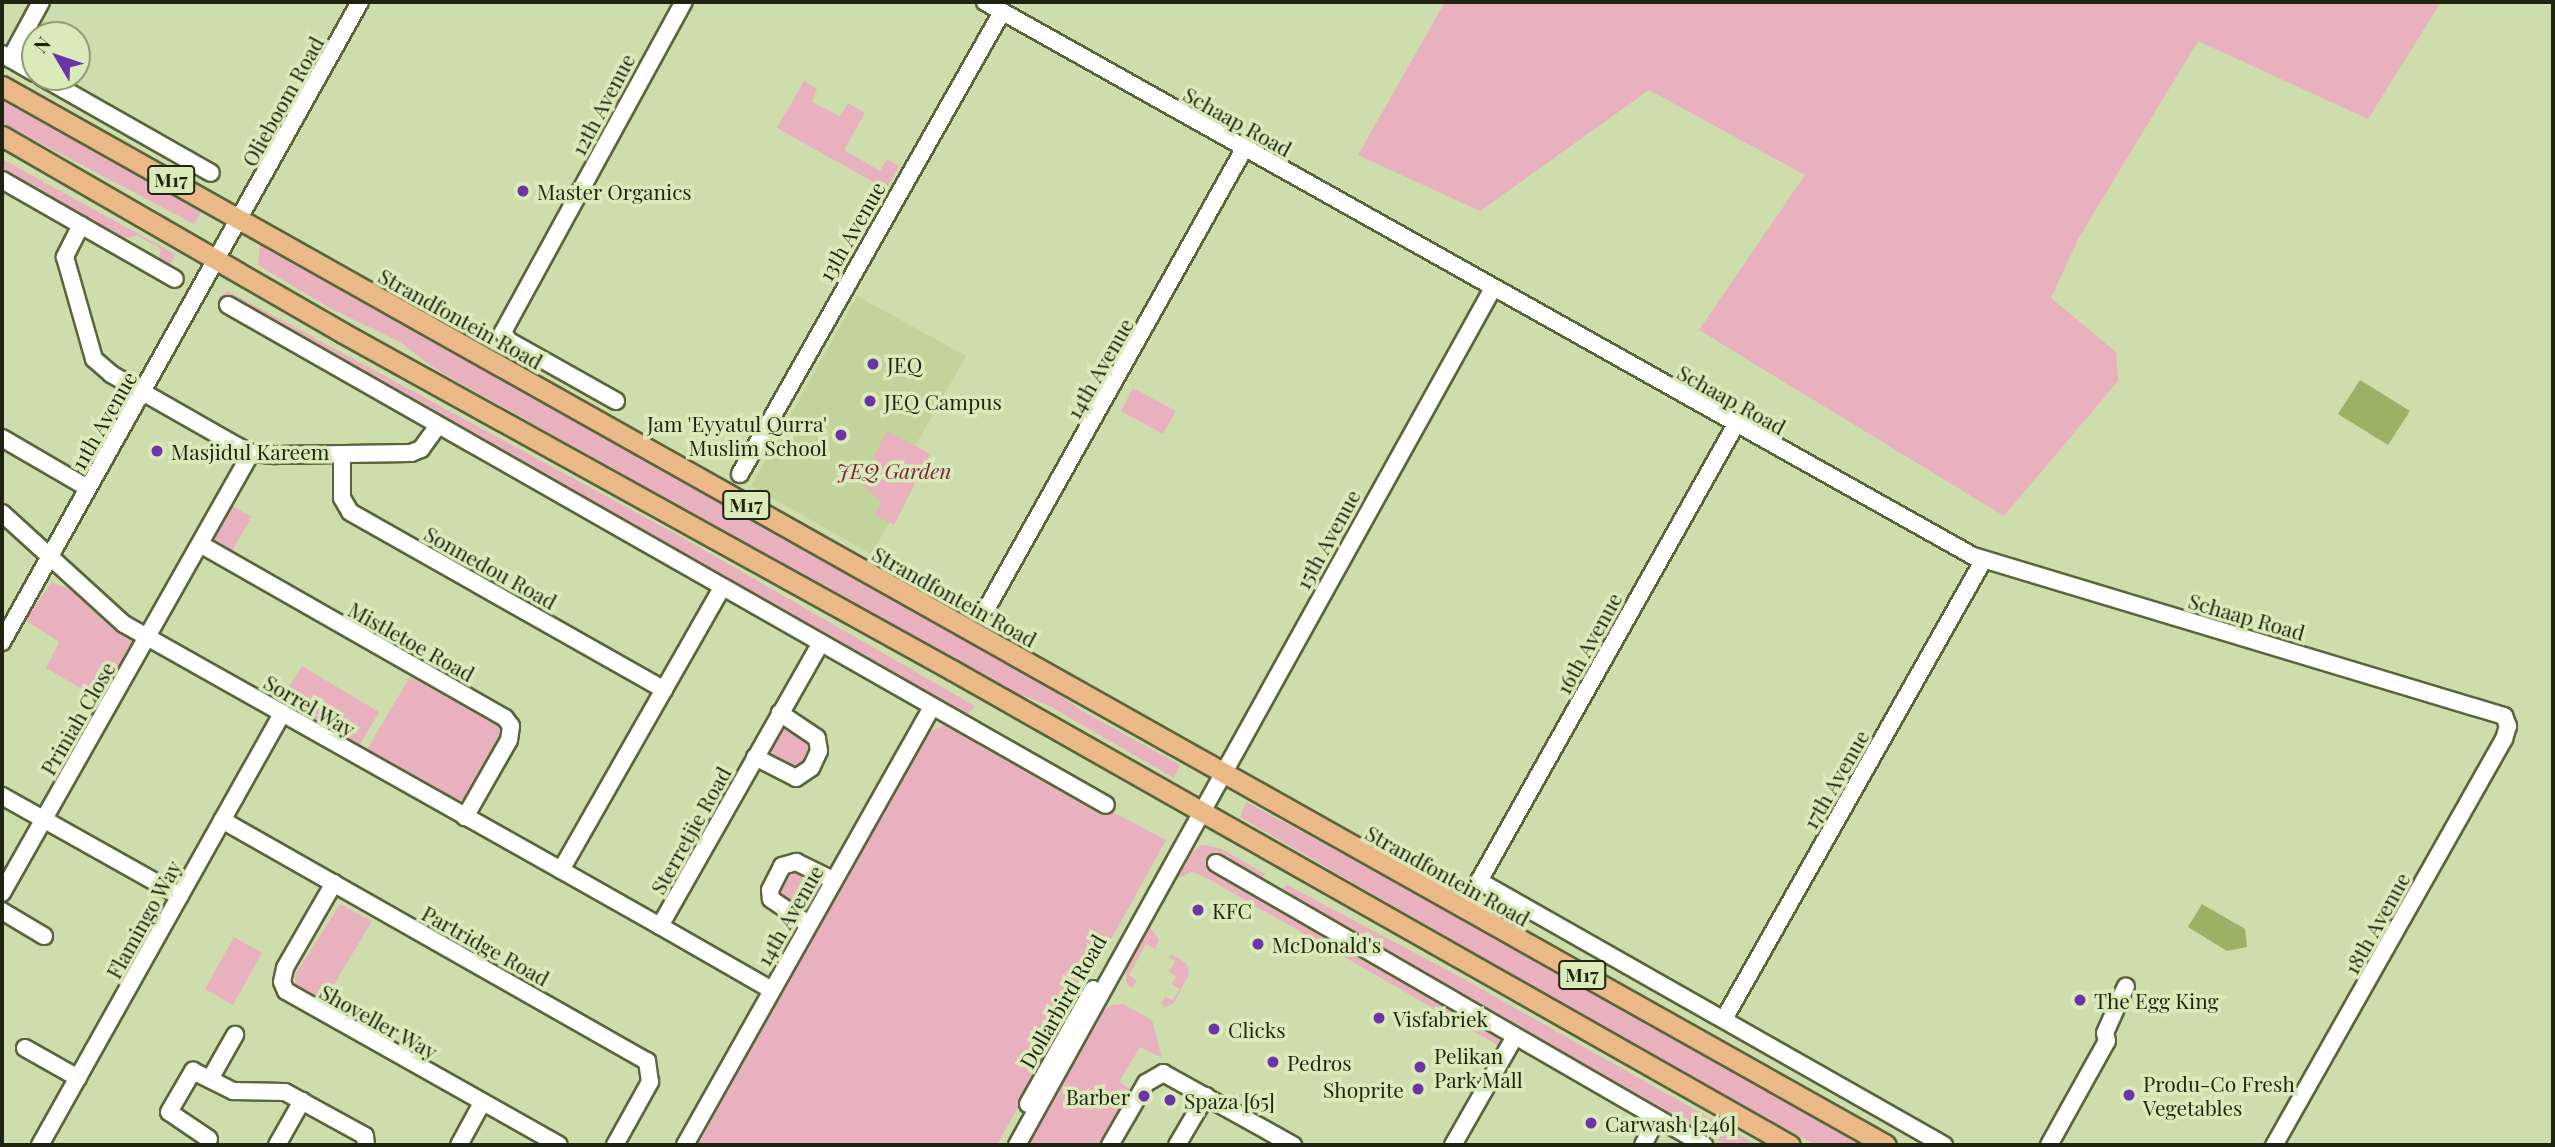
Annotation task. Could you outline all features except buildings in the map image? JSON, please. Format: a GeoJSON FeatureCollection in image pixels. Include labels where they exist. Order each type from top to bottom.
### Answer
{"type":"FeatureCollection","features":[{"type":"Feature","properties":{"kind":"main road","name":"Strandfontein Road"},"geometry":{"type":"LineString","coordinates":[[2,86],[1886,1145]]}},
{"type":"Feature","properties":{"kind":"main road","name":"M17"},"geometry":{"type":"LineString","coordinates":[[2,136],[1790,1145]]}},
{"type":"Feature","properties":{"kind":"street"},"geometry":{"type":"LineString","coordinates":[[6,56],[41,2]]}},
{"type":"Feature","properties":{"kind":"street","name":"Olieboom Road"},"geometry":{"type":"LineString","coordinates":[[241,220],[360,2]]}},
{"type":"Feature","properties":{"kind":"street","name":"12th Avenue"},"geometry":{"type":"LineString","coordinates":[[616,401],[509,341],[503,332],[684,2]]}},
{"type":"Feature","properties":{"kind":"street","name":"Schaap Road"},"geometry":{"type":"LineString","coordinates":[[985,2],[1735,426],[1983,561],[2492,710],[2507,720]]}},
{"type":"Feature","properties":{"kind":"street","name":"13th Avenue"},"geometry":{"type":"LineString","coordinates":[[740,474],[1002,12]]}},
{"type":"Feature","properties":{"kind":"street"},"geometry":{"type":"LineString","coordinates":[[67,91],[211,173]]}},
{"type":"Feature","properties":{"kind":"street","name":"14th Avenue"},"geometry":{"type":"LineString","coordinates":[[988,606],[1244,149]]}},
{"type":"Feature","properties":{"kind":"street"},"geometry":{"type":"LineString","coordinates":[[2,180],[175,279]]}},
{"type":"Feature","properties":{"kind":"street","name":"11th Avenue"},"geometry":{"type":"LineString","coordinates":[[2,642],[241,220]]}},
{"type":"Feature","properties":{"kind":"street"},"geometry":{"type":"LineString","coordinates":[[81,225],[65,257],[89,349],[99,365],[143,392],[251,453],[411,453],[421,449],[438,427]]}},
{"type":"Feature","properties":{"kind":"street","name":"15th Avenue"},"geometry":{"type":"LineString","coordinates":[[1201,813],[1493,288]]}},
{"type":"Feature","properties":{"kind":"street"},"geometry":{"type":"LineString","coordinates":[[228,305],[1106,805]]}},
{"type":"Feature","properties":{"kind":"street","name":"16th Avenue"},"geometry":{"type":"LineString","coordinates":[[1724,1019],[1479,881],[1735,426]]}},
{"type":"Feature","properties":{"kind":"street"},"geometry":{"type":"LineString","coordinates":[[2,438],[88,488]]}},
{"type":"Feature","properties":{"kind":"street","name":"Priniah Close"},"geometry":{"type":"LineString","coordinates":[[2,893],[251,453]]}},
{"type":"Feature","properties":{"kind":"street","name":"Sonnedou Road"},"geometry":{"type":"LineString","coordinates":[[342,454],[342,498],[350,512],[664,690]]}},
{"type":"Feature","properties":{"kind":"street","name":"Sorrel Way"},"geometry":{"type":"LineString","coordinates":[[2,513],[110,614],[660,926]]}},
{"type":"Feature","properties":{"kind":"street","name":"Mistletoe Road"},"geometry":{"type":"LineString","coordinates":[[200,544],[505,718],[512,730],[509,740],[465,817]]}},
{"type":"Feature","properties":{"kind":"street","name":"17th Avenue"},"geometry":{"type":"LineString","coordinates":[[1724,1019],[1983,561]]}},
{"type":"Feature","properties":{"kind":"street"},"geometry":{"type":"LineString","coordinates":[[561,870],[722,588]]}},
{"type":"Feature","properties":{"kind":"street","name":"Sterretjie Road"},"geometry":{"type":"LineString","coordinates":[[770,989],[660,926],[820,644]]}},
{"type":"Feature","properties":{"kind":"street","name":"14th Avenue"},"geometry":{"type":"LineString","coordinates":[[685,1145],[770,989],[932,707]]}},
{"type":"Feature","properties":{"kind":"street","name":"Flamingo Way"},"geometry":{"type":"LineString","coordinates":[[40,1145],[282,713]]}},
{"type":"Feature","properties":{"kind":"street"},"geometry":{"type":"LineString","coordinates":[[755,757],[796,778],[811,768],[819,751],[817,738],[780,713]]}},
{"type":"Feature","properties":{"kind":"street","name":"18th Avenue"},"geometry":{"type":"LineString","coordinates":[[2274,1145],[2504,739],[2507,720]]}},
{"type":"Feature","properties":{"kind":"street"},"geometry":{"type":"LineString","coordinates":[[2,796],[180,896]]}},
{"type":"Feature","properties":{"kind":"street","name":"Dollarbird Road"},"geometry":{"type":"LineString","coordinates":[[1017,1145],[1201,813]]}},
{"type":"Feature","properties":{"kind":"street","name":"Partridge Road"},"geometry":{"type":"LineString","coordinates":[[222,820],[647,1061],[650,1082],[615,1145]]}},
{"type":"Feature","properties":{"kind":"street"},"geometry":{"type":"LineString","coordinates":[[808,924],[771,900],[770,890],[782,866],[796,862],[833,880]]}},
{"type":"Feature","properties":{"kind":"street"},"geometry":{"type":"LineString","coordinates":[[1216,863],[1514,1038],[1704,1145]]}},
{"type":"Feature","properties":{"kind":"street","name":"Shoveller Way"},"geometry":{"type":"LineString","coordinates":[[334,883],[285,968],[282,982],[286,991],[559,1145]]}},
{"type":"Feature","properties":{"kind":"street","name":"Dollarbird Road"},"geometry":{"type":"LineString","coordinates":[[1006,1145],[1121,940],[1164,883]]}},
{"type":"Feature","properties":{"kind":"street"},"geometry":{"type":"LineString","coordinates":[[2,911],[44,936]]}},
{"type":"Feature","properties":{"kind":"street"},"geometry":{"type":"LineString","coordinates":[[2049,1145],[2107,1041],[2105,1033],[2126,986]]}},
{"type":"Feature","properties":{"kind":"street"},"geometry":{"type":"LineString","coordinates":[[1724,1019],[1944,1145]]}},
{"type":"Feature","properties":{"kind":"street"},"geometry":{"type":"LineString","coordinates":[[210,1079],[235,1035]]}},
{"type":"Feature","properties":{"kind":"street"},"geometry":{"type":"LineString","coordinates":[[1453,1145],[1514,1038]]}},
{"type":"Feature","properties":{"kind":"street"},"geometry":{"type":"LineString","coordinates":[[25,1048],[78,1078]]}},
{"type":"Feature","properties":{"kind":"street"},"geometry":{"type":"LineString","coordinates":[[212,1143],[169,1112],[193,1071],[233,1091],[281,1091],[302,1101],[367,1143]]}},
{"type":"Feature","properties":{"kind":"street"},"geometry":{"type":"LineString","coordinates":[[1117,1143],[1146,1083],[1157,1074],[1170,1076],[1206,1096],[1270,1140],[1293,1145]]}},
{"type":"Feature","properties":{"kind":"street"},"geometry":{"type":"LineString","coordinates":[[1177,1145],[1206,1096]]}},
{"type":"Feature","properties":{"kind":"street"},"geometry":{"type":"LineString","coordinates":[[277,1145],[302,1101]]}},
{"type":"Feature","properties":{"kind":"street"},"geometry":{"type":"LineString","coordinates":[[458,1145],[482,1103]]}},
{"type":"Feature","properties":{"kind":"street"},"geometry":{"type":"LineString","coordinates":[[1643,1145],[1657,1119]]}},
{"type":"Feature","properties":{"kind":"shaded area","name":"JEQ Campus"},"geometry":{"type":"Polygon","coordinates":[[[857,296],[966,356],[915,446],[930,454],[871,554],[751,486],[857,296]]]}},
{"type":"Feature","properties":{"kind":"shaded area"},"geometry":{"type":"Polygon","coordinates":[[[2360,380],[2410,411],[2388,445],[2338,414],[2360,380]]]}},
{"type":"Feature","properties":{"kind":"shaded area"},"geometry":{"type":"Polygon","coordinates":[[[2202,904],[2245,929],[2247,947],[2227,951],[2188,927],[2202,904]]]}},
{"type":"Feature","properties":{"kind":"green space"},"geometry":{"type":"Polygon","coordinates":[[[1445,2],[2441,2],[2368,119],[2198,41],[2078,239],[2051,298],[2116,352],[2118,381],[2004,516],[1699,330],[1805,175],[1649,90],[1480,211],[1358,155],[1445,2]]]}},
{"type":"Feature","properties":{"kind":"green space"},"geometry":{"type":"Polygon","coordinates":[[[804,81],[817,89],[812,102],[840,116],[848,103],[865,113],[844,150],[880,171],[887,159],[899,166],[886,189],[777,128],[804,81]]]}},
{"type":"Feature","properties":{"kind":"green space"},"geometry":{"type":"Polygon","coordinates":[[[2,96],[201,212],[194,224],[2,123],[2,96]]]}},
{"type":"Feature","properties":{"kind":"green space"},"geometry":{"type":"Polygon","coordinates":[[[2,159],[175,254],[173,260],[169,266],[158,261],[161,249],[137,235],[124,239],[2,171],[2,159]]]}},
{"type":"Feature","properties":{"kind":"green space"},"geometry":{"type":"Polygon","coordinates":[[[260,244],[1042,681],[1079,709],[1180,765],[1174,778],[1048,705],[1007,690],[437,370],[400,342],[330,308],[258,265],[260,244]]]}},
{"type":"Feature","properties":{"kind":"green space"},"geometry":{"type":"Polygon","coordinates":[[[228,291],[683,538],[975,706],[965,716],[219,297],[228,291]]]}},
{"type":"Feature","properties":{"kind":"green space"},"geometry":{"type":"Polygon","coordinates":[[[1133,388],[1176,411],[1163,434],[1121,411],[1133,388]]]}},
{"type":"Feature","properties":{"kind":"green space","name":"JEQ Garden"},"geometry":{"type":"Polygon","coordinates":[[[887,431],[930,454],[894,525],[875,515],[882,502],[860,483],[887,431]]]}},
{"type":"Feature","properties":{"kind":"green space"},"geometry":{"type":"Polygon","coordinates":[[[231,505],[252,517],[230,554],[214,544],[214,537],[231,505]]]}},
{"type":"Feature","properties":{"kind":"green space"},"geometry":{"type":"Polygon","coordinates":[[[52,582],[71,590],[131,639],[134,647],[101,700],[46,668],[59,642],[25,620],[52,582]]]}},
{"type":"Feature","properties":{"kind":"green space"},"geometry":{"type":"Polygon","coordinates":[[[302,666],[379,712],[358,748],[280,702],[302,666]]]}},
{"type":"Feature","properties":{"kind":"green space"},"geometry":{"type":"Polygon","coordinates":[[[410,677],[498,725],[500,738],[468,795],[457,803],[366,751],[410,677]]]}},
{"type":"Feature","properties":{"kind":"green space"},"geometry":{"type":"Polygon","coordinates":[[[946,724],[1166,840],[997,1145],[698,1145],[927,733],[946,724]]]}},
{"type":"Feature","properties":{"kind":"green space"},"geometry":{"type":"Polygon","coordinates":[[[791,728],[806,734],[812,749],[806,764],[791,770],[776,764],[770,749],[776,734],[791,728]]]}},
{"type":"Feature","properties":{"kind":"green space"},"geometry":{"type":"Polygon","coordinates":[[[1246,802],[1407,888],[1862,1145],[1816,1145],[1650,1055],[1240,817],[1246,802]]]}},
{"type":"Feature","properties":{"kind":"green space"},"geometry":{"type":"Polygon","coordinates":[[[1202,845],[1220,848],[1265,874],[1262,879],[1217,854],[1207,870],[1501,1036],[1500,1053],[1496,1044],[1205,877],[1192,872],[1178,878],[1193,851],[1202,845]]]}},
{"type":"Feature","properties":{"kind":"green space"},"geometry":{"type":"Polygon","coordinates":[[[798,869],[812,875],[818,889],[812,903],[798,909],[784,903],[778,889],[784,875],[798,869]]]}},
{"type":"Feature","properties":{"kind":"green space"},"geometry":{"type":"Polygon","coordinates":[[[1287,885],[1462,978],[1757,1145],[1726,1145],[1275,893],[1287,885]]]}},
{"type":"Feature","properties":{"kind":"green space"},"geometry":{"type":"Polygon","coordinates":[[[340,904],[372,921],[324,1001],[295,986],[295,975],[340,904]]]}},
{"type":"Feature","properties":{"kind":"green space"},"geometry":{"type":"Polygon","coordinates":[[[1148,925],[1159,940],[1155,949],[1146,944],[1129,975],[1137,981],[1132,988],[1127,984],[1125,966],[1148,925]]]}},
{"type":"Feature","properties":{"kind":"green space"},"geometry":{"type":"Polygon","coordinates":[[[234,937],[262,953],[233,1005],[205,989],[234,937]]]}},
{"type":"Feature","properties":{"kind":"green space"},"geometry":{"type":"Polygon","coordinates":[[[1171,954],[1187,964],[1189,974],[1174,1003],[1165,1007],[1161,1004],[1165,997],[1173,1000],[1180,989],[1172,984],[1176,976],[1169,972],[1175,961],[1168,956],[1171,954]]]}},
{"type":"Feature","properties":{"kind":"green space"},"geometry":{"type":"Polygon","coordinates":[[[1123,1004],[1152,1020],[1162,1058],[1140,1047],[1119,1082],[1132,1090],[1100,1145],[1024,1145],[1101,1012],[1111,1005],[1123,1004]]]}},
{"type":"Feature","properties":{"kind":"place","name":"Master Organics"},"geometry":{"type":"Point","coordinates":[523,191]}},
{"type":"Feature","properties":{"kind":"place","name":"JEQ"},"geometry":{"type":"Point","coordinates":[873,364]}},
{"type":"Feature","properties":{"kind":"place","name":"JEQ Campus"},"geometry":{"type":"Point","coordinates":[870,401]}},
{"type":"Feature","properties":{"kind":"place","name":"Jam 'Eyyatul Qurra' Muslim School"},"geometry":{"type":"Point","coordinates":[841,435]}},
{"type":"Feature","properties":{"kind":"place","name":"Masjidul Kareem"},"geometry":{"type":"Point","coordinates":[157,451]}},
{"type":"Feature","properties":{"kind":"place","name":"KFC"},"geometry":{"type":"Point","coordinates":[1198,910]}},
{"type":"Feature","properties":{"kind":"place","name":"McDonald's"},"geometry":{"type":"Point","coordinates":[1258,944]}},
{"type":"Feature","properties":{"kind":"place","name":"The Egg King"},"geometry":{"type":"Point","coordinates":[2080,1000]}},
{"type":"Feature","properties":{"kind":"place","name":"Visfabriek"},"geometry":{"type":"Point","coordinates":[1379,1018]}},
{"type":"Feature","properties":{"kind":"place","name":"Clicks"},"geometry":{"type":"Point","coordinates":[1214,1029]}},
{"type":"Feature","properties":{"kind":"place","name":"Pedros"},"geometry":{"type":"Point","coordinates":[1273,1062]}},
{"type":"Feature","properties":{"kind":"place","name":"Pelikan Park Mall"},"geometry":{"type":"Point","coordinates":[1420,1067]}},
{"type":"Feature","properties":{"kind":"place","name":"Shoprite"},"geometry":{"type":"Point","coordinates":[1418,1089]}},
{"type":"Feature","properties":{"kind":"place","name":"Produ-Co Fresh Vegetables"},"geometry":{"type":"Point","coordinates":[2129,1095]}},
{"type":"Feature","properties":{"kind":"place","name":"Barber"},"geometry":{"type":"Point","coordinates":[1144,1096]}},
{"type":"Feature","properties":{"kind":"place","name":"Spaza [65]"},"geometry":{"type":"Point","coordinates":[1170,1100]}},
{"type":"Feature","properties":{"kind":"place","name":"Carwash [246]"},"geometry":{"type":"Point","coordinates":[1591,1123]}}]}
